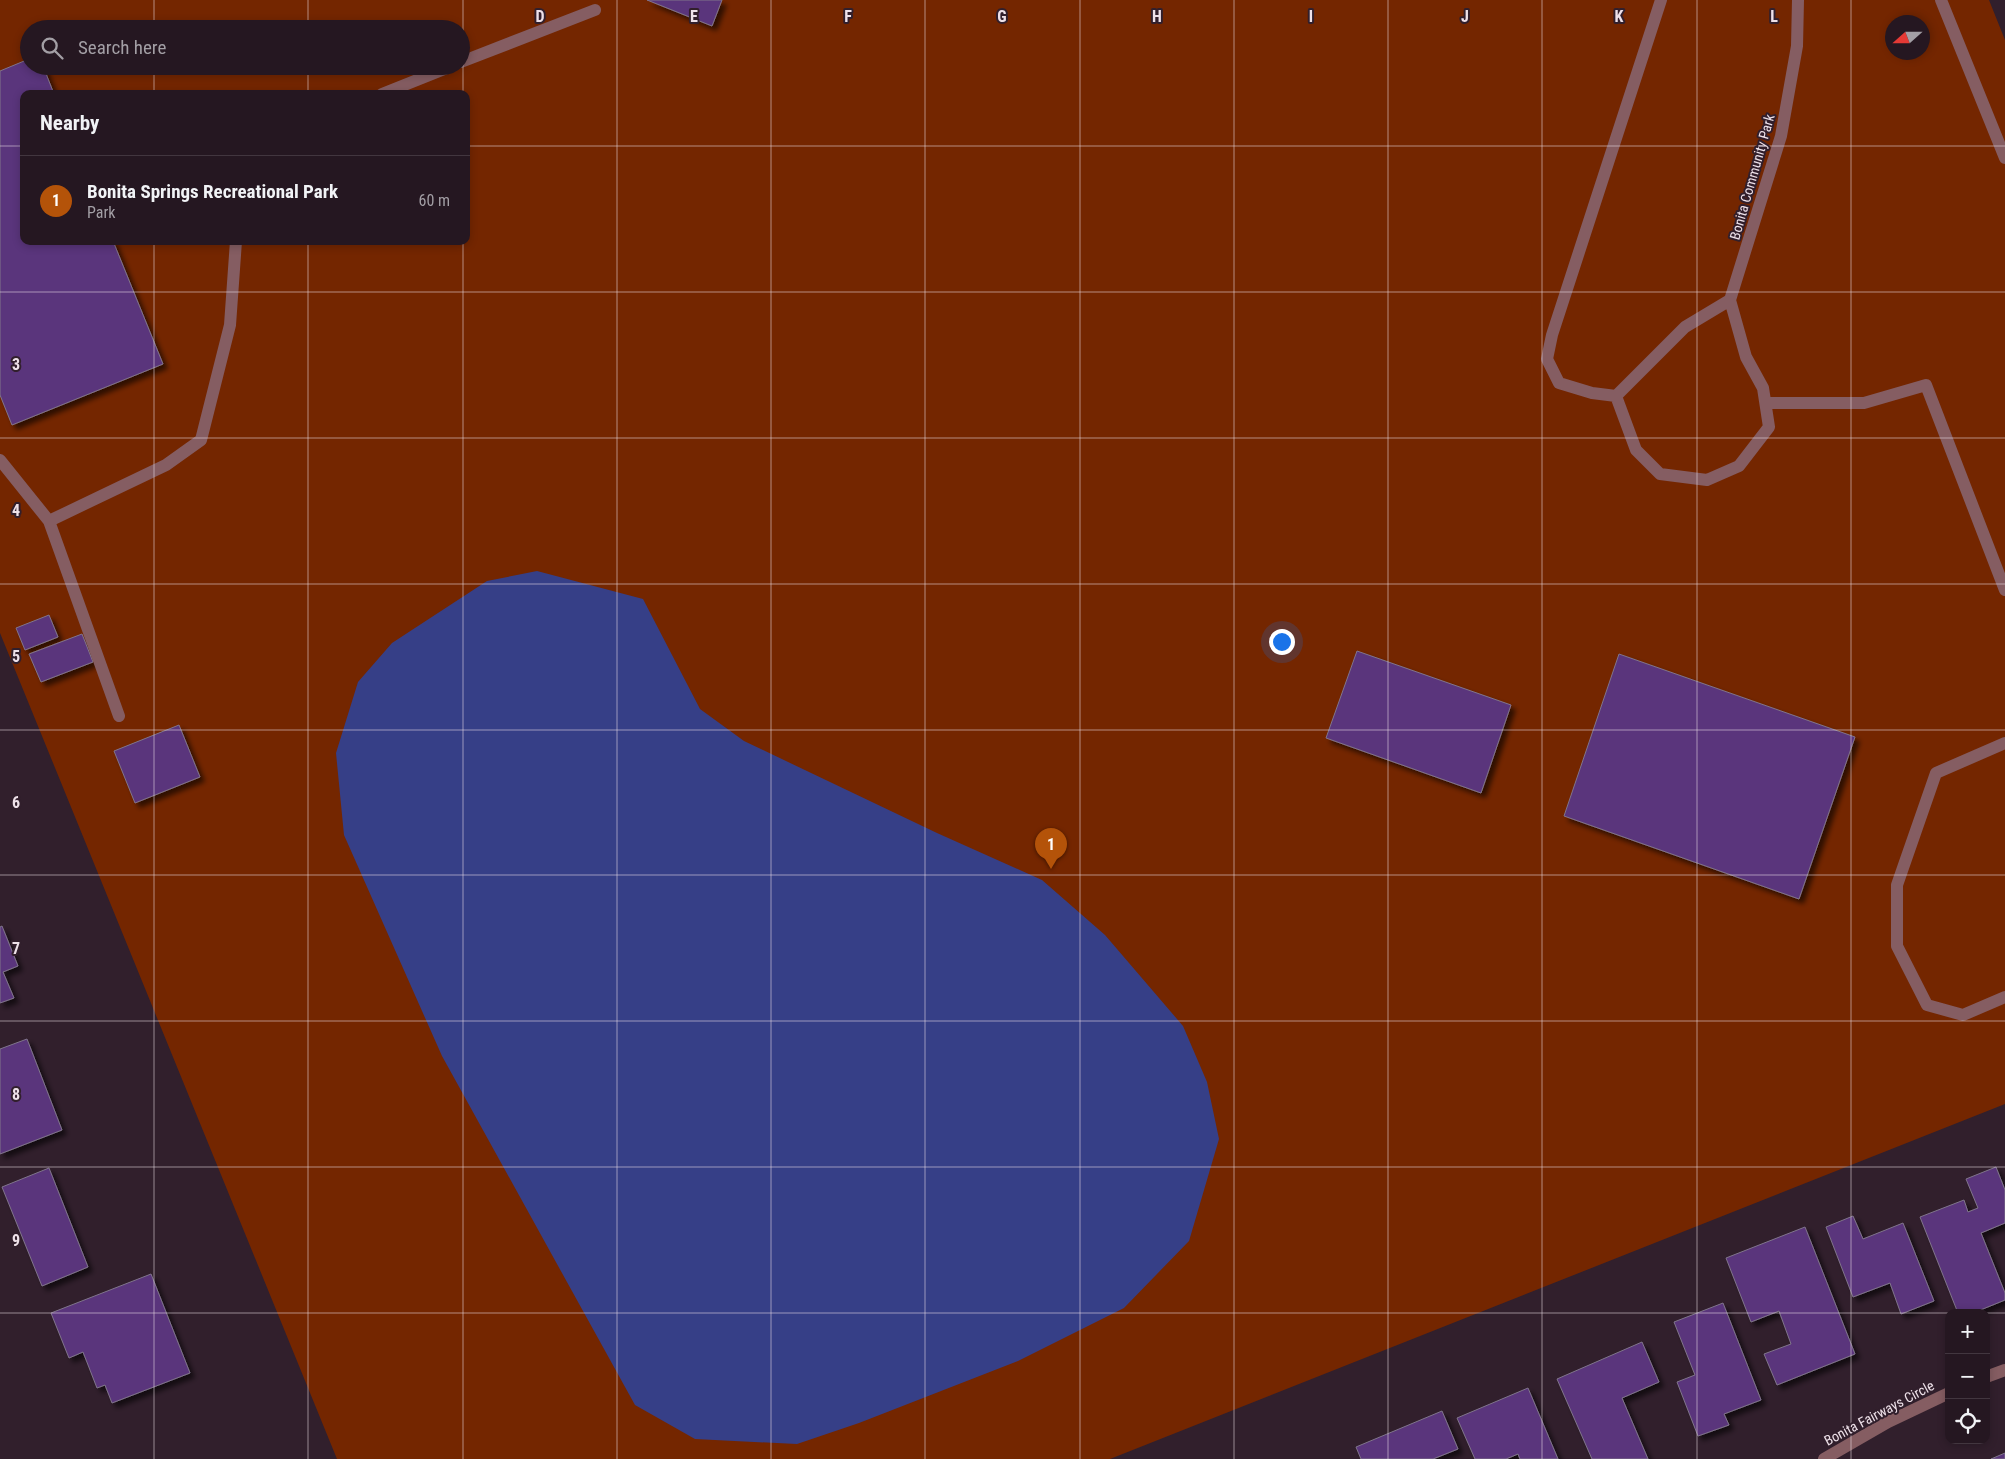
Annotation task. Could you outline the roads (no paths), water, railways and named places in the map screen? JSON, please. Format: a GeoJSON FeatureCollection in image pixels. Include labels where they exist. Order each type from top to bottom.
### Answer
{"type":"FeatureCollection","features":[{"type":"Feature","properties":{"kind":"street"},"geometry":{"type":"LineString","coordinates":[[1616,396],[1592,393],[1559,383],[1547,359],[1556,325],[1662,0]]}},
{"type":"Feature","properties":{"kind":"street","name":"Bonita Community Park"},"geometry":{"type":"LineString","coordinates":[[1730,300],[1781,136],[1797,46],[1798,0]]}},
{"type":"Feature","properties":{"kind":"street"},"geometry":{"type":"LineString","coordinates":[[1941,0],[2005,158]]}},
{"type":"Feature","properties":{"kind":"street"},"geometry":{"type":"LineString","coordinates":[[470,59],[595,10]]}},
{"type":"Feature","properties":{"kind":"street"},"geometry":{"type":"LineString","coordinates":[[392,90],[430,75]]}},
{"type":"Feature","properties":{"kind":"street"},"geometry":{"type":"LineString","coordinates":[[49,521],[166,465],[201,440],[230,325],[236,245]]}},
{"type":"Feature","properties":{"kind":"street"},"geometry":{"type":"LineString","coordinates":[[1730,300],[1746,357],[1763,388],[1769,427],[1739,466],[1707,480],[1660,474],[1636,450],[1616,396],[1685,327],[1730,300]]}},
{"type":"Feature","properties":{"kind":"street"},"geometry":{"type":"LineString","coordinates":[[1766,403],[1864,403],[1926,385],[2005,590]]}},
{"type":"Feature","properties":{"kind":"street"},"geometry":{"type":"LineString","coordinates":[[0,460],[49,521],[119,716]]}},
{"type":"Feature","properties":{"kind":"street"},"geometry":{"type":"LineString","coordinates":[[2005,743],[1936,773],[1897,885],[1897,946],[1927,1004],[1962,1015],[2005,997]]}},
{"type":"Feature","properties":{"kind":"street"},"geometry":{"type":"LineString","coordinates":[[1990,1376],[2005,1370]]}},
{"type":"Feature","properties":{"kind":"street","name":"Bonita Fairways Circle"},"geometry":{"type":"LineString","coordinates":[[1824,1459],[1888,1422],[1945,1395]]}},
{"type":"Feature","properties":{"kind":"water"},"geometry":{"type":"Polygon","coordinates":[[[537,571],[643,599],[700,709],[744,741],[937,833],[1042,880],[1105,935],[1183,1026],[1207,1082],[1219,1139],[1189,1241],[1124,1308],[1018,1361],[859,1423],[797,1444],[695,1439],[635,1405],[442,1056],[344,835],[336,753],[358,682],[392,643],[487,581],[537,571]]]}},
{"type":"Feature","properties":{"kind":"place","name":"Bonita Springs Recreational Park"},"geometry":{"type":"Point","coordinates":[1051,869]}}]}
